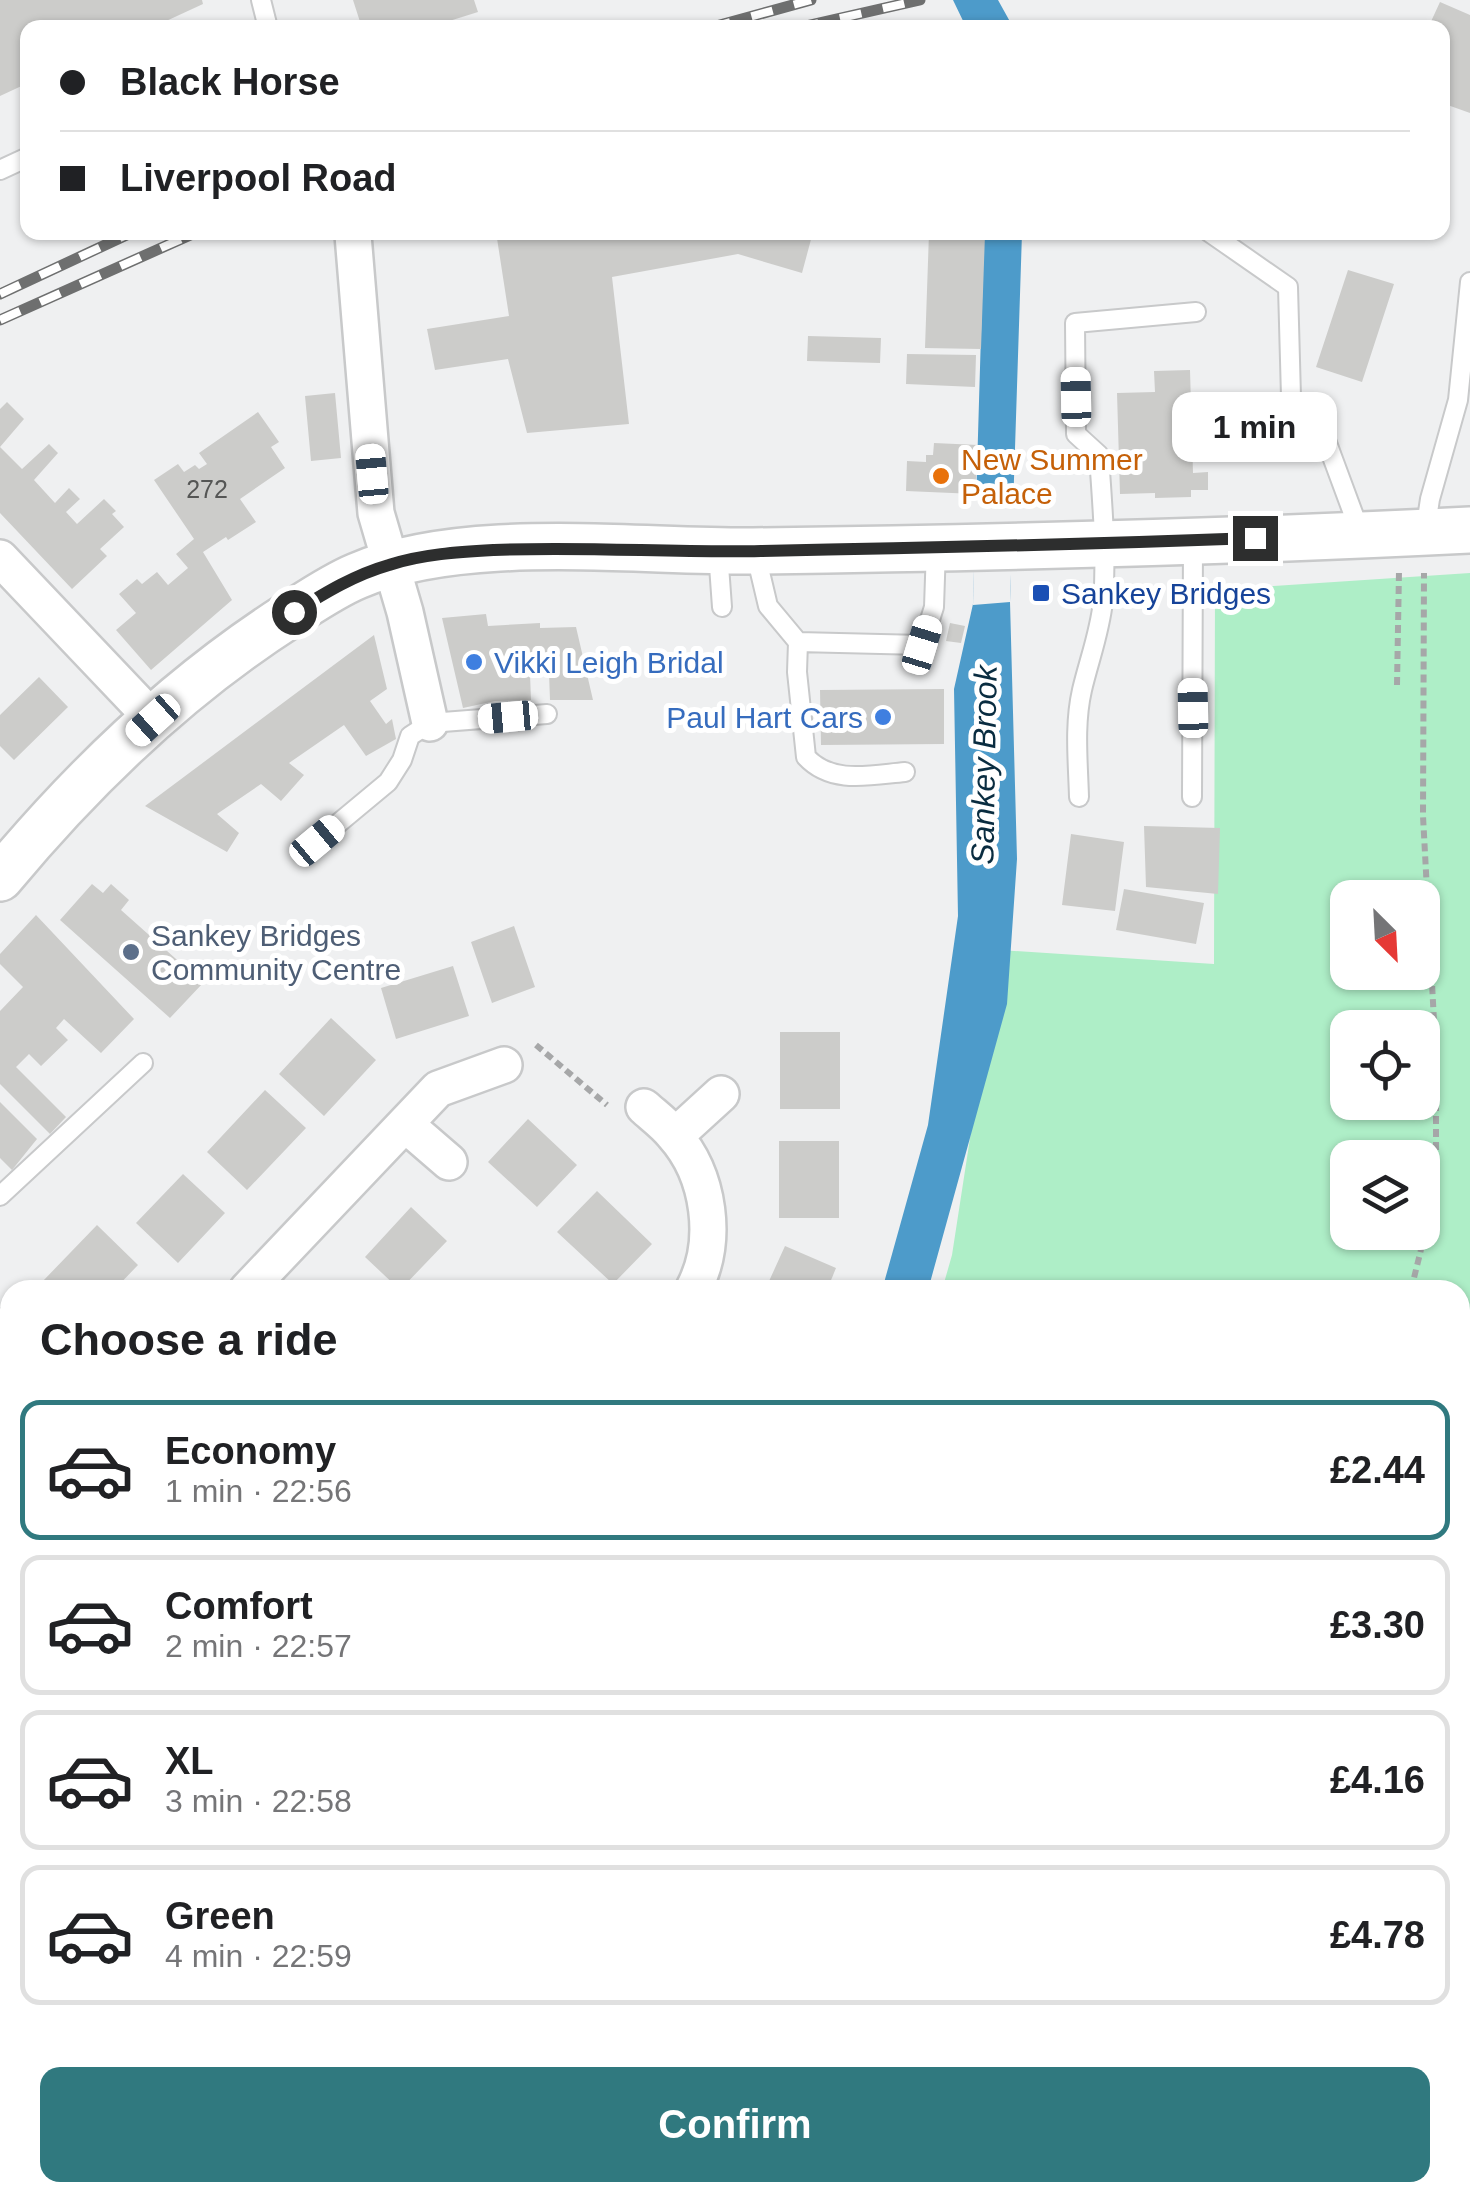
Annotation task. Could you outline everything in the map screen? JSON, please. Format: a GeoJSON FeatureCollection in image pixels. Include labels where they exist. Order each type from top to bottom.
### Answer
{"type":"FeatureCollection","features":[{"type":"Feature","properties":{"kind":"street"},"geometry":{"type":"LineString","coordinates":[[353,240],[376,514],[430,723]]}},
{"type":"Feature","properties":{"kind":"street"},"geometry":{"type":"LineString","coordinates":[[0,878],[95,772],[232,652],[325,593],[356,576],[392,564],[430,556],[534,548],[736,551],[974,547],[1470,530]]}},
{"type":"Feature","properties":{"kind":"street"},"geometry":{"type":"LineString","coordinates":[[0,558],[153,720]]}},
{"type":"Feature","properties":{"kind":"street"},"geometry":{"type":"LineString","coordinates":[[257,1280],[438,1089],[504,1065]]}},
{"type":"Feature","properties":{"kind":"street"},"geometry":{"type":"LineString","coordinates":[[676,1136],[721,1094]]}},
{"type":"Feature","properties":{"kind":"street"},"geometry":{"type":"LineString","coordinates":[[644,1107],[676,1136],[698,1173],[710,1228],[698,1280]]}},
{"type":"Feature","properties":{"kind":"street"},"geometry":{"type":"LineString","coordinates":[[405,1124],[449,1162]]}},
{"type":"Feature","properties":{"kind":"lane"},"geometry":{"type":"LineString","coordinates":[[1221,240],[1288,286],[1292,396],[1320,424],[1395,532],[1430,498],[1458,400],[1470,282]]}},
{"type":"Feature","properties":{"kind":"lane"},"geometry":{"type":"LineString","coordinates":[[1080,797],[1078,715],[1103,602],[1105,542],[1098,455],[1076,434],[1074,323],[1196,312]]}},
{"type":"Feature","properties":{"kind":"lane"},"geometry":{"type":"LineString","coordinates":[[1192,797],[1193,540]]}},
{"type":"Feature","properties":{"kind":"lane"},"geometry":{"type":"LineString","coordinates":[[798,642],[922,645],[934,607],[974,547]]}},
{"type":"Feature","properties":{"kind":"lane"},"geometry":{"type":"LineString","coordinates":[[722,607],[736,551]]}},
{"type":"Feature","properties":{"kind":"lane"},"geometry":{"type":"LineString","coordinates":[[736,551],[768,606],[798,642],[796,672],[806,757],[826,773],[845,776],[906,772]]}},
{"type":"Feature","properties":{"kind":"lane"},"geometry":{"type":"LineString","coordinates":[[317,841],[388,782],[402,760],[410,736],[430,723],[546,714]]}},
{"type":"Feature","properties":{"kind":"lane"},"geometry":{"type":"LineString","coordinates":[[0,1196],[143,1063]]}},
{"type":"Feature","properties":{"kind":"path"},"geometry":{"type":"LineString","coordinates":[[1395,532],[1397,685]]}},
{"type":"Feature","properties":{"kind":"path"},"geometry":{"type":"LineString","coordinates":[[1395,532],[1423,816],[1436,1058],[1436,1189],[1413,1280]]}},
{"type":"Feature","properties":{"kind":"path"},"geometry":{"type":"LineString","coordinates":[[504,1065],[518,1042],[530,1039],[616,1113],[644,1107]]}},
{"type":"Feature","properties":{"kind":"green space"},"geometry":{"type":"Polygon","coordinates":[[[1470,573],[1470,1280],[945,1280],[952,1255],[999,950],[1214,964],[1215,590],[1470,573]]]}},
{"type":"Feature","properties":{"kind":"water"},"geometry":{"type":"Polygon","coordinates":[[[953,0],[998,0],[1009,20],[963,20],[953,0]]]}},
{"type":"Feature","properties":{"kind":"water","name":"Sankey Brook"},"geometry":{"type":"Polygon","coordinates":[[[984,240],[1022,240],[1010,602],[1017,859],[1007,1004],[931,1280],[885,1280],[928,1125],[958,916],[954,689],[973,604],[984,240]]]}},
{"type":"Feature","properties":{"kind":"pier"},"geometry":{"type":"Polygon","coordinates":[[[975,494],[1014,494],[1010,602],[973,605],[975,494]]]}},
{"type":"Feature","properties":{"kind":"building"},"geometry":{"type":"Polygon","coordinates":[[[0,0],[202,0],[203,4],[168,20],[20,20],[20,87],[0,96],[0,0]]]}},
{"type":"Feature","properties":{"kind":"building"},"geometry":{"type":"Polygon","coordinates":[[[353,0],[474,0],[478,12],[452,20],[359,20],[353,0]]]}},
{"type":"Feature","properties":{"kind":"building"},"geometry":{"type":"Polygon","coordinates":[[[1440,2],[1470,15],[1470,113],[1450,106],[1450,20],[1432,20],[1440,2]]]}},
{"type":"Feature","properties":{"kind":"building"},"geometry":{"type":"Polygon","coordinates":[[[497,240],[811,240],[802,273],[738,254],[612,277],[629,424],[527,433],[508,359],[435,370],[427,329],[509,316],[497,240]]]}},
{"type":"Feature","properties":{"kind":"building"},"geometry":{"type":"Polygon","coordinates":[[[929,240],[985,240],[981,349],[925,348],[929,240]]]}},
{"type":"Feature","properties":{"kind":"building"},"geometry":{"type":"Polygon","coordinates":[[[1348,270],[1394,284],[1362,382],[1316,367],[1348,270]]]}},
{"type":"Feature","properties":{"kind":"building"},"geometry":{"type":"Polygon","coordinates":[[[808,336],[881,338],[880,363],[807,361],[808,336]]]}},
{"type":"Feature","properties":{"kind":"building"},"geometry":{"type":"Polygon","coordinates":[[[907,354],[976,355],[975,387],[906,384],[907,354]]]}},
{"type":"Feature","properties":{"kind":"building"},"geometry":{"type":"Polygon","coordinates":[[[1190,370],[1193,473],[1208,472],[1208,490],[1191,490],[1191,497],[1120,494],[1117,393],[1155,392],[1154,371],[1190,370]]]}},
{"type":"Feature","properties":{"kind":"building"},"geometry":{"type":"Polygon","coordinates":[[[335,393],[341,458],[311,461],[305,396],[335,393]]]}},
{"type":"Feature","properties":{"kind":"building"},"geometry":{"type":"Polygon","coordinates":[[[7,402],[24,419],[0,447],[0,409],[7,402]]]}},
{"type":"Feature","properties":{"kind":"building"},"geometry":{"type":"Polygon","coordinates":[[[258,412],[279,442],[271,447],[285,468],[240,499],[256,522],[203,552],[232,600],[151,670],[116,630],[136,613],[119,594],[137,579],[142,584],[157,572],[168,585],[188,568],[176,554],[194,539],[154,480],[178,464],[184,472],[207,464],[199,453],[258,412]]]}},
{"type":"Feature","properties":{"kind":"building","name":"New Summer Palace"},"geometry":{"type":"Polygon","coordinates":[[[934,443],[978,445],[975,494],[906,491],[907,461],[926,462],[926,455],[933,455],[934,443]]]}},
{"type":"Feature","properties":{"kind":"building"},"geometry":{"type":"Polygon","coordinates":[[[49,444],[58,453],[34,480],[55,503],[69,488],[80,499],[66,512],[77,524],[104,499],[116,511],[112,514],[124,527],[100,549],[107,556],[72,589],[0,513],[0,447],[22,469],[49,444]]]}},
{"type":"Feature","properties":{"kind":"building"},"geometry":{"type":"Polygon","coordinates":[[[486,614],[488,626],[540,623],[540,628],[576,627],[593,700],[550,700],[549,673],[530,674],[531,700],[495,701],[463,708],[442,618],[486,614]]]}},
{"type":"Feature","properties":{"kind":"building"},"geometry":{"type":"Polygon","coordinates":[[[950,623],[965,626],[961,643],[946,641],[950,623]]]}},
{"type":"Feature","properties":{"kind":"building"},"geometry":{"type":"Polygon","coordinates":[[[374,635],[387,689],[370,701],[386,724],[392,719],[396,739],[366,756],[344,725],[289,763],[304,775],[281,801],[261,784],[217,814],[239,833],[227,852],[145,806],[374,635]]]}},
{"type":"Feature","properties":{"kind":"building"},"geometry":{"type":"Polygon","coordinates":[[[39,677],[68,707],[14,760],[0,746],[0,715],[39,677]]]}},
{"type":"Feature","properties":{"kind":"building","name":"Paul Hart Cars"},"geometry":{"type":"Polygon","coordinates":[[[944,689],[944,744],[821,745],[820,690],[944,689]]]}},
{"type":"Feature","properties":{"kind":"building"},"geometry":{"type":"Polygon","coordinates":[[[1144,826],[1220,828],[1218,894],[1146,887],[1144,826]]]}},
{"type":"Feature","properties":{"kind":"building"},"geometry":{"type":"Polygon","coordinates":[[[1071,834],[1124,842],[1115,911],[1062,905],[1071,834]]]}},
{"type":"Feature","properties":{"kind":"building","name":"Sankey Bridges Community Centre"},"geometry":{"type":"Polygon","coordinates":[[[92,884],[103,893],[111,884],[129,900],[121,910],[203,983],[170,1018],[60,920],[92,884]]]}},
{"type":"Feature","properties":{"kind":"building"},"geometry":{"type":"Polygon","coordinates":[[[1124,889],[1204,903],[1196,944],[1116,930],[1124,889]]]}},
{"type":"Feature","properties":{"kind":"building"},"geometry":{"type":"Polygon","coordinates":[[[36,915],[134,1019],[101,1053],[64,1019],[56,1028],[68,1040],[41,1066],[29,1054],[16,1067],[66,1117],[50,1134],[0,1084],[0,1011],[23,987],[0,964],[0,954],[36,915]]]}},
{"type":"Feature","properties":{"kind":"building"},"geometry":{"type":"Polygon","coordinates":[[[514,926],[535,987],[492,1003],[471,942],[514,926]]]}},
{"type":"Feature","properties":{"kind":"building"},"geometry":{"type":"Polygon","coordinates":[[[453,966],[469,1016],[396,1039],[381,988],[453,966]]]}},
{"type":"Feature","properties":{"kind":"building"},"geometry":{"type":"Polygon","coordinates":[[[331,1018],[376,1060],[324,1116],[279,1074],[331,1018]]]}},
{"type":"Feature","properties":{"kind":"building"},"geometry":{"type":"Polygon","coordinates":[[[780,1032],[840,1032],[840,1109],[780,1109],[780,1032]]]}},
{"type":"Feature","properties":{"kind":"building"},"geometry":{"type":"Polygon","coordinates":[[[265,1090],[306,1128],[247,1190],[207,1152],[265,1090]]]}},
{"type":"Feature","properties":{"kind":"building"},"geometry":{"type":"Polygon","coordinates":[[[0,1102],[37,1139],[12,1170],[0,1158],[0,1102]]]}},
{"type":"Feature","properties":{"kind":"building"},"geometry":{"type":"Polygon","coordinates":[[[528,1119],[577,1165],[537,1207],[488,1162],[528,1119]]]}},
{"type":"Feature","properties":{"kind":"building"},"geometry":{"type":"Polygon","coordinates":[[[779,1141],[839,1141],[839,1218],[779,1218],[779,1141]]]}},
{"type":"Feature","properties":{"kind":"building"},"geometry":{"type":"Polygon","coordinates":[[[183,1174],[225,1213],[178,1263],[136,1223],[183,1174]]]}},
{"type":"Feature","properties":{"kind":"building"},"geometry":{"type":"Polygon","coordinates":[[[597,1191],[652,1244],[617,1280],[609,1280],[557,1232],[597,1191]]]}},
{"type":"Feature","properties":{"kind":"building"},"geometry":{"type":"Polygon","coordinates":[[[411,1207],[447,1241],[410,1280],[389,1280],[365,1257],[411,1207]]]}},
{"type":"Feature","properties":{"kind":"building"},"geometry":{"type":"Polygon","coordinates":[[[97,1225],[138,1265],[124,1280],[44,1280],[97,1225]]]}},
{"type":"Feature","properties":{"kind":"building"},"geometry":{"type":"Polygon","coordinates":[[[785,1246],[836,1268],[831,1280],[770,1280],[785,1246]]]}},
{"type":"Feature","properties":{"kind":"railway"},"geometry":{"type":"LineString","coordinates":[[738,20],[811,0]]}},
{"type":"Feature","properties":{"kind":"railway"},"geometry":{"type":"LineString","coordinates":[[832,20],[920,0]]}},
{"type":"Feature","properties":{"kind":"railway"},"geometry":{"type":"LineString","coordinates":[[0,294],[116,240]]}},
{"type":"Feature","properties":{"kind":"railway"},"geometry":{"type":"LineString","coordinates":[[0,320],[179,240]]}},
{"type":"Feature","properties":{"kind":"place","name":"New Summer Palace"},"geometry":{"type":"Point","coordinates":[941,476]}},
{"type":"Feature","properties":{"kind":"place","name":"Sankey Bridges"},"geometry":{"type":"Point","coordinates":[1041,593]}},
{"type":"Feature","properties":{"kind":"place","name":"Vikki Leigh Bridal"},"geometry":{"type":"Point","coordinates":[474,662]}},
{"type":"Feature","properties":{"kind":"place","name":"Paul Hart Cars"},"geometry":{"type":"Point","coordinates":[883,717]}},
{"type":"Feature","properties":{"kind":"place","name":"Sankey Bridges Community Centre"},"geometry":{"type":"Point","coordinates":[131,952]}},
{"type":"Feature","properties":{"kind":"route"},"geometry":{"type":"LineString","coordinates":[[294,612],[356,576],[392,564],[478,551],[899,548],[1255,538]]}}]}
